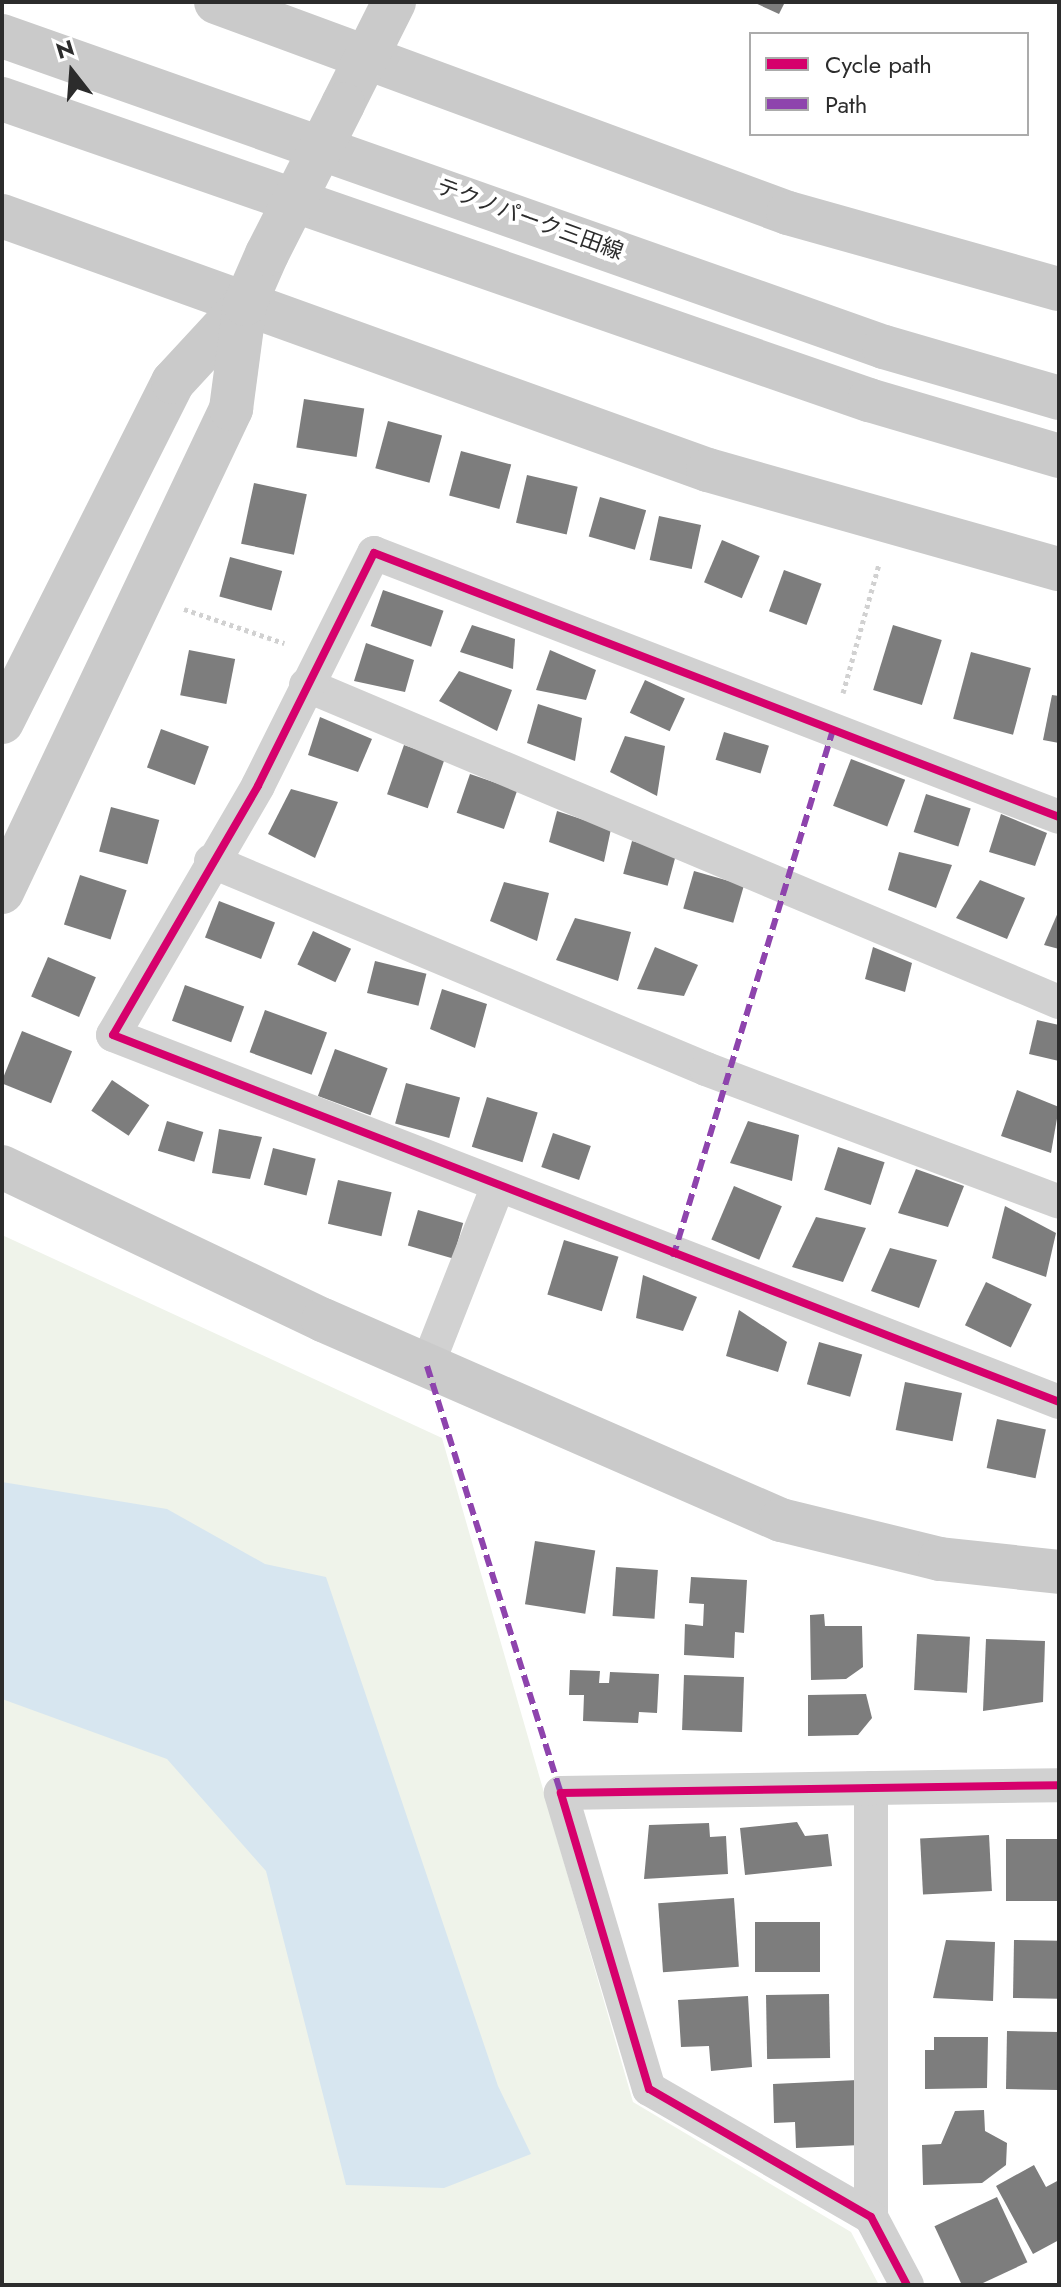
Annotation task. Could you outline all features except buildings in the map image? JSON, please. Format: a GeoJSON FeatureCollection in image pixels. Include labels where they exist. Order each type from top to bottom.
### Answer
{"type":"FeatureCollection","features":[{"type":"Feature","properties":{"kind":"main road"},"geometry":{"type":"LineString","coordinates":[[216,2],[368,55],[788,213],[1059,289]]}},
{"type":"Feature","properties":{"kind":"main road"},"geometry":{"type":"LineString","coordinates":[[2,892],[145,596],[231,409],[245,304],[394,2]]}},
{"type":"Feature","properties":{"kind":"main road","name":"テクノパーク三田線"},"geometry":{"type":"LineString","coordinates":[[2,36],[884,347],[1059,398]]}},
{"type":"Feature","properties":{"kind":"main road"},"geometry":{"type":"LineString","coordinates":[[2,99],[869,400],[1059,456]]}},
{"type":"Feature","properties":{"kind":"main road"},"geometry":{"type":"LineString","coordinates":[[2,216],[708,470],[1059,569]]}},
{"type":"Feature","properties":{"kind":"main road"},"geometry":{"type":"LineString","coordinates":[[2,722],[173,382],[245,304]]}},
{"type":"Feature","properties":{"kind":"main road"},"geometry":{"type":"LineString","coordinates":[[2,1167],[427,1366],[781,1520],[940,1559],[1059,1572]]}},
{"type":"Feature","properties":{"kind":"street"},"geometry":{"type":"LineString","coordinates":[[1059,817],[832,733],[374,553],[211,861],[113,1035],[497,1188],[1059,1402]]}},
{"type":"Feature","properties":{"kind":"street"},"geometry":{"type":"LineString","coordinates":[[313,670],[1059,1002]]}},
{"type":"Feature","properties":{"kind":"street"},"geometry":{"type":"LineString","coordinates":[[211,861],[706,1069],[1059,1202]]}},
{"type":"Feature","properties":{"kind":"street"},"geometry":{"type":"LineString","coordinates":[[427,1366],[497,1188]]}},
{"type":"Feature","properties":{"kind":"street"},"geometry":{"type":"LineString","coordinates":[[871,2217],[649,2089],[561,1793],[1059,1785]]}},
{"type":"Feature","properties":{"kind":"street"},"geometry":{"type":"LineString","coordinates":[[871,1788],[871,2217],[907,2285]]}},
{"type":"Feature","properties":{"kind":"path"},"geometry":{"type":"LineString","coordinates":[[832,733],[892,521]]}},
{"type":"Feature","properties":{"kind":"path"},"geometry":{"type":"LineString","coordinates":[[145,596],[313,670]]}},
{"type":"Feature","properties":{"kind":"shaded area"},"geometry":{"type":"Polygon","coordinates":[[[2,1235],[442,1438],[633,2102],[851,2232],[879,2285],[2,2285],[2,1235]]]}},
{"type":"Feature","properties":{"kind":"shaded area"},"geometry":{"type":"Polygon","coordinates":[[[2,1482],[167,1509],[265,1564],[326,1577],[498,2086],[531,2154],[444,2188],[346,2185],[266,1871],[167,1759],[2,1699],[2,1482]]]}},
{"type":"Feature","properties":{"kind":"marked path"},"geometry":{"type":"LineString","coordinates":[[673,1257],[832,733]]}},
{"type":"Feature","properties":{"kind":"marked path"},"geometry":{"type":"LineString","coordinates":[[427,1366],[561,1793]]}},
{"type":"Feature","properties":{"kind":"cycle path"},"geometry":{"type":"LineString","coordinates":[[1059,817],[374,553],[258,786],[113,1035],[1059,1402]]}},
{"type":"Feature","properties":{"kind":"cycle path"},"geometry":{"type":"LineString","coordinates":[[907,2285],[871,2217],[649,2089],[561,1793],[1059,1785]]}}]}
